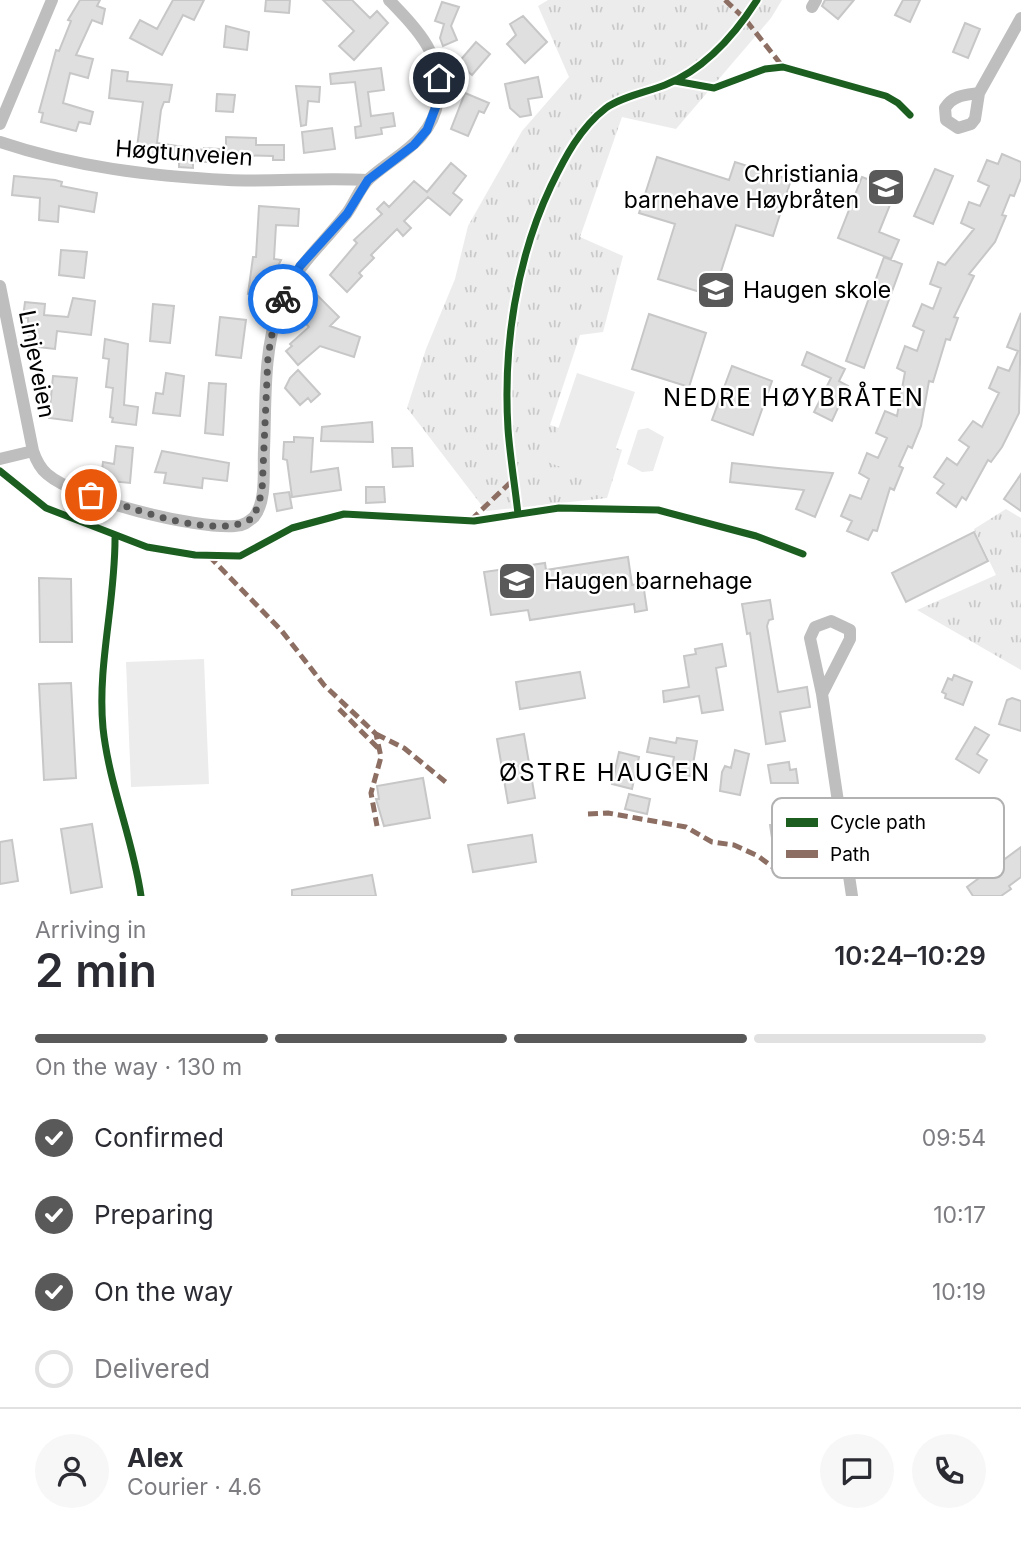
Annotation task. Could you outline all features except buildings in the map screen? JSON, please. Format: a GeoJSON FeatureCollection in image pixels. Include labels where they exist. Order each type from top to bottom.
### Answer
{"type":"FeatureCollection","features":[{"type":"Feature","properties":{"kind":"street"},"geometry":{"type":"LineString","coordinates":[[0,124],[52,0]]}},
{"type":"Feature","properties":{"kind":"street"},"geometry":{"type":"LineString","coordinates":[[0,459],[33,451],[43,470],[57,481],[160,516],[232,527],[247,522],[258,512],[268,356],[279,307],[300,266],[347,214],[368,180],[414,145],[427,130],[438,101],[436,62],[420,34],[389,0]]}},
{"type":"Feature","properties":{"kind":"street"},"geometry":{"type":"LineString","coordinates":[[979,93],[1021,18]]}},
{"type":"Feature","properties":{"kind":"street","name":"Høgtunveien"},"geometry":{"type":"LineString","coordinates":[[0,142],[67,162],[114,170],[230,180],[368,180]]}},
{"type":"Feature","properties":{"kind":"street","name":"Linjeveien"},"geometry":{"type":"LineString","coordinates":[[0,285],[33,451]]}},
{"type":"Feature","properties":{"kind":"street"},"geometry":{"type":"LineString","coordinates":[[822,694],[850,639],[850,630],[831,621],[815,627],[810,638],[822,694],[837,798]]}},
{"type":"Feature","properties":{"kind":"street"},"geometry":{"type":"LineString","coordinates":[[849,878],[852,896]]}},
{"type":"Feature","properties":{"kind":"green space"},"geometry":{"type":"Polygon","coordinates":[[[548,0],[782,0],[771,18],[676,129],[622,117],[580,237],[623,256],[603,332],[580,335],[550,425],[622,450],[607,498],[486,511],[407,408],[426,349],[455,279],[468,226],[522,131],[569,77],[538,6],[548,0]]]}},
{"type":"Feature","properties":{"kind":"green space"},"geometry":{"type":"Polygon","coordinates":[[[577,373],[635,392],[604,482],[547,462],[577,373]]]}},
{"type":"Feature","properties":{"kind":"green space"},"geometry":{"type":"Polygon","coordinates":[[[648,428],[664,437],[653,471],[642,472],[627,464],[638,430],[648,428]]]}},
{"type":"Feature","properties":{"kind":"green space"},"geometry":{"type":"Polygon","coordinates":[[[1006,509],[1021,518],[1021,670],[917,610],[996,575],[974,529],[1006,509]]]}},
{"type":"Feature","properties":{"kind":"green space"},"geometry":{"type":"Polygon","coordinates":[[[204,659],[209,784],[131,787],[126,662],[204,659]]]}},
{"type":"Feature","properties":{"kind":"marked path"},"geometry":{"type":"LineString","coordinates":[[725,0],[745,19],[783,67]]}},
{"type":"Feature","properties":{"kind":"marked path"},"geometry":{"type":"LineString","coordinates":[[471,520],[514,479]]}},
{"type":"Feature","properties":{"kind":"marked path"},"geometry":{"type":"LineString","coordinates":[[209,556],[281,630],[324,685],[376,734],[381,757],[371,793],[377,826]]}},
{"type":"Feature","properties":{"kind":"marked path"},"geometry":{"type":"LineString","coordinates":[[339,709],[381,751]]}},
{"type":"Feature","properties":{"kind":"marked path"},"geometry":{"type":"LineString","coordinates":[[376,734],[404,748],[448,784]]}},
{"type":"Feature","properties":{"kind":"marked path"},"geometry":{"type":"LineString","coordinates":[[588,814],[608,813],[686,827],[712,842],[734,845],[758,856],[772,866]]}},
{"type":"Feature","properties":{"kind":"cycle path"},"geometry":{"type":"LineString","coordinates":[[518,514],[508,429],[510,336],[514,304],[529,244],[551,186],[574,144],[597,116],[619,101],[665,85],[706,61],[739,26],[757,0]]}},
{"type":"Feature","properties":{"kind":"cycle path"},"geometry":{"type":"LineString","coordinates":[[675,81],[714,88],[765,69],[783,67],[886,96],[910,115]]}},
{"type":"Feature","properties":{"kind":"cycle path"},"geometry":{"type":"LineString","coordinates":[[0,471],[46,508],[147,547],[195,555],[240,556],[292,528],[344,514],[474,521],[559,508],[658,510],[756,536],[803,554]]}},
{"type":"Feature","properties":{"kind":"cycle path"},"geometry":{"type":"LineString","coordinates":[[115,535],[113,584],[102,680],[103,728],[110,770],[133,854],[141,896]]}},
{"type":"Feature","properties":{"kind":"way so far"},"geometry":{"type":"LineString","coordinates":[[91,495],[185,522],[232,527],[240,526],[254,517],[261,503],[262,492],[268,356],[283,299]]}},
{"type":"Feature","properties":{"kind":"place","name":"Christiania barnehave Høybråten"},"geometry":{"type":"Point","coordinates":[886,187]}},
{"type":"Feature","properties":{"kind":"place","name":"Haugen skole"},"geometry":{"type":"Point","coordinates":[716,290]}},
{"type":"Feature","properties":{"kind":"place","name":"Haugen barnehage"},"geometry":{"type":"Point","coordinates":[517,581]}},
{"type":"Feature","properties":{"kind":"district","name":"NEDRE HØYBRÅTEN"},"geometry":{"type":"Point","coordinates":[794,397]}},
{"type":"Feature","properties":{"kind":"district","name":"ØSTRE HAUGEN"},"geometry":{"type":"Point","coordinates":[605,772]}},
{"type":"Feature","properties":{"kind":"route"},"geometry":{"type":"LineString","coordinates":[[283,299],[300,266],[315,246],[347,214],[368,180],[414,145],[427,130],[438,101],[439,78]]}}]}
